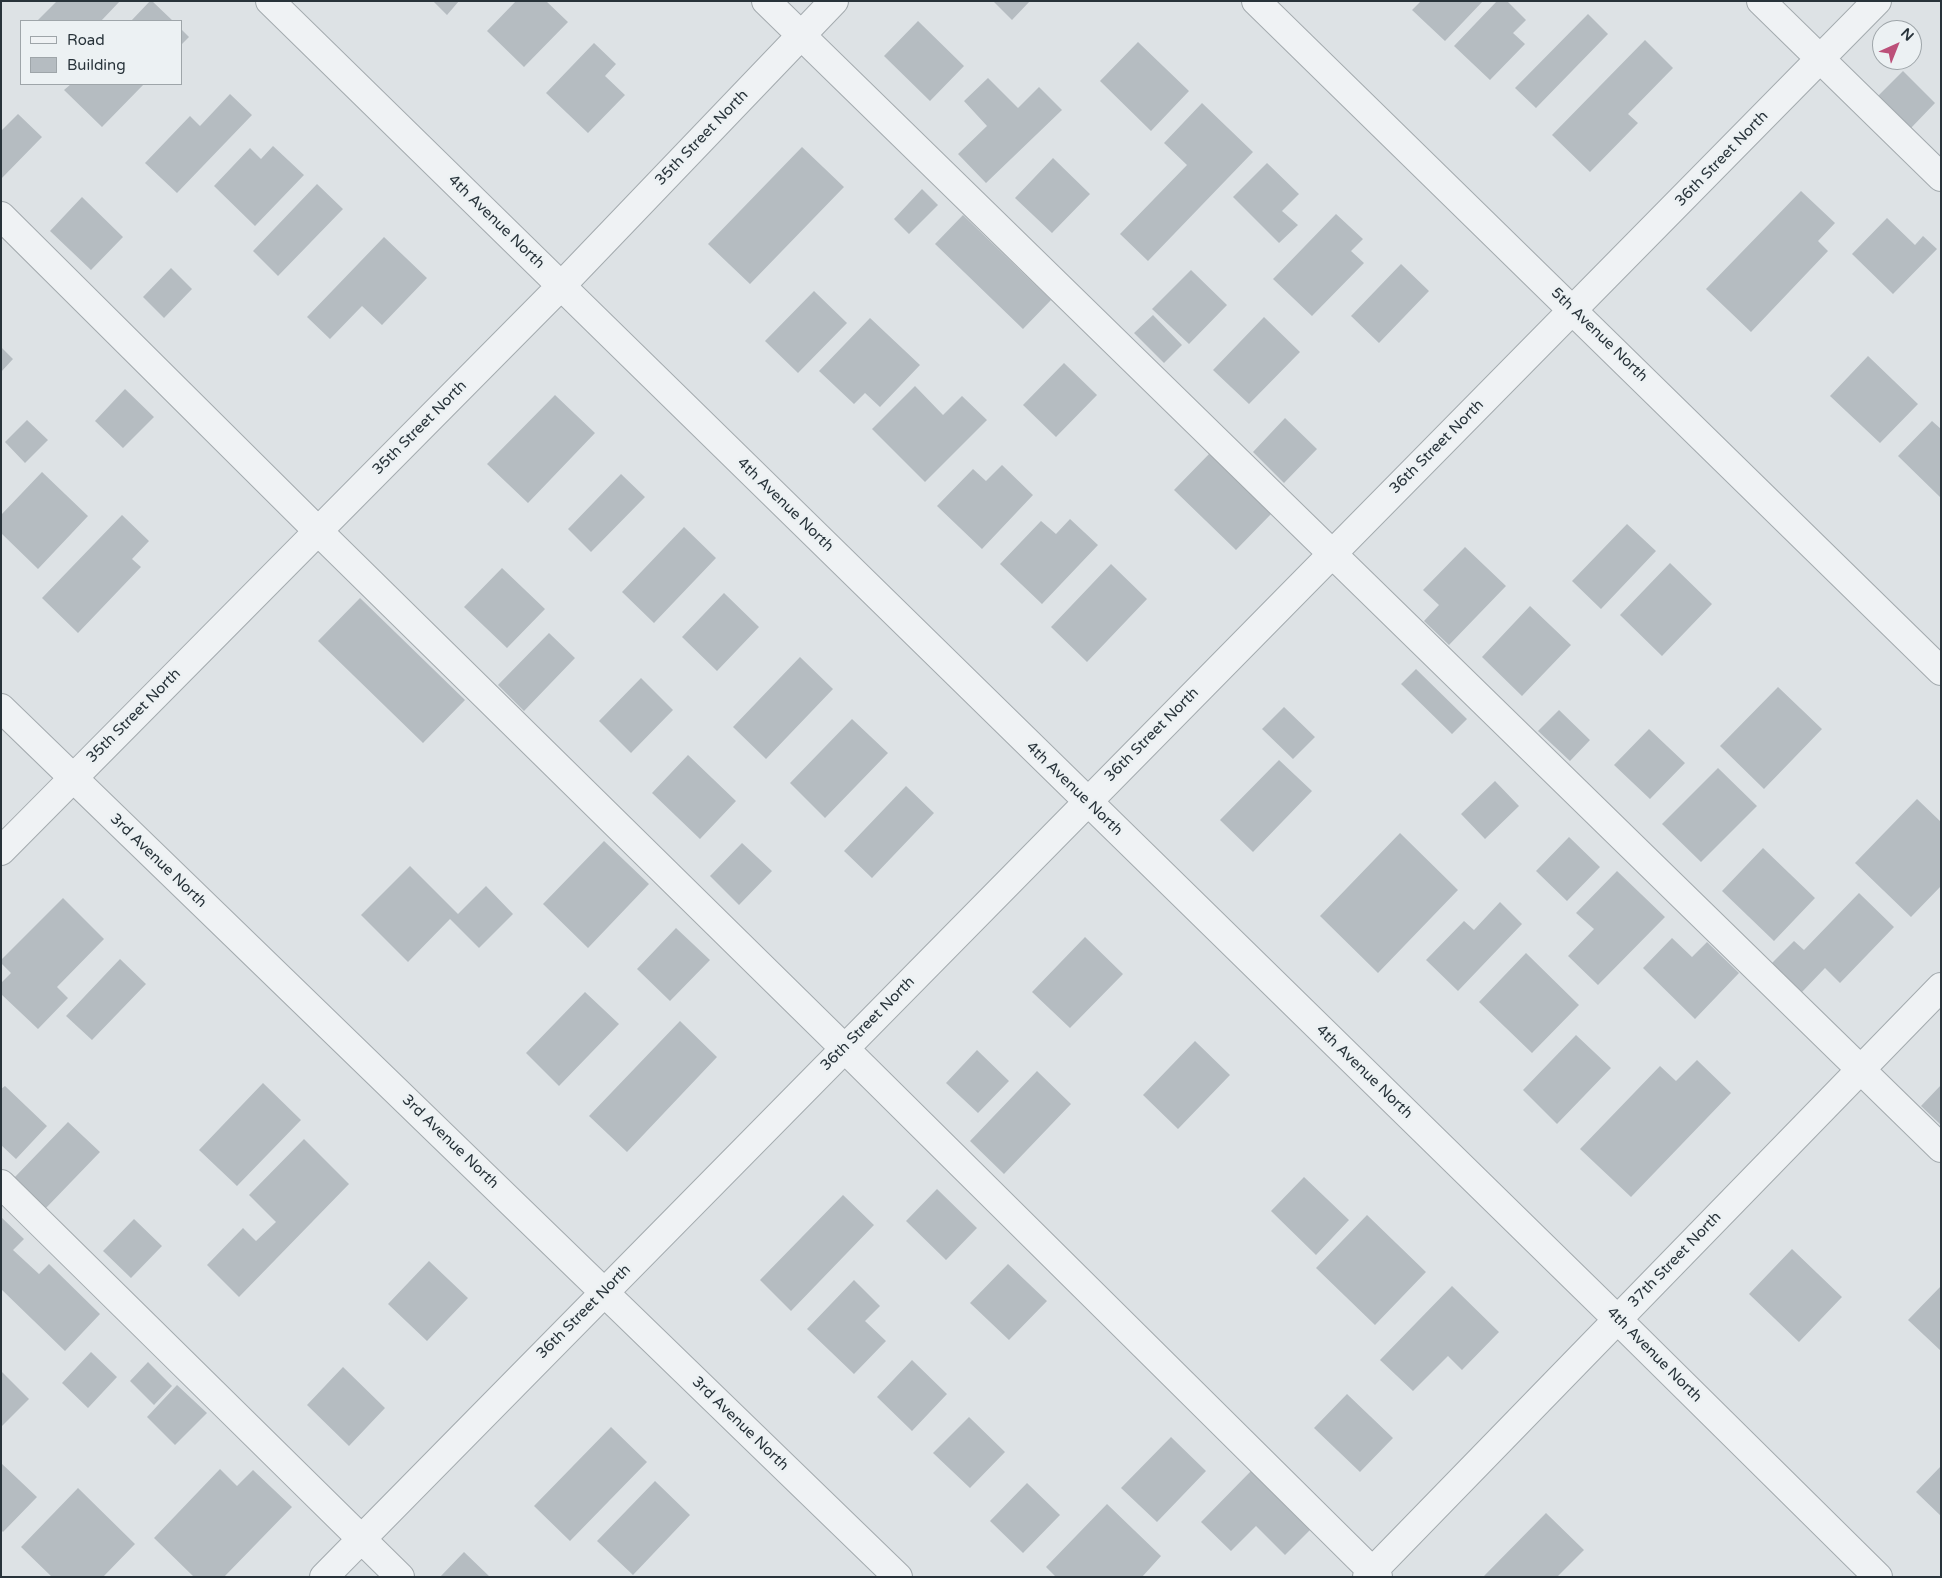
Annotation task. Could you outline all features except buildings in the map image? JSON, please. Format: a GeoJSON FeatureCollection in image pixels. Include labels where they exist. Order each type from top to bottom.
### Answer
{"type":"FeatureCollection","features":[{"type":"Feature","properties":{"kind":"street","name":"4th Avenue North"},"geometry":{"type":"LineString","coordinates":[[270,1],[1618,1320],[1878,1577]]}},
{"type":"Feature","properties":{"kind":"street"},"geometry":{"type":"LineString","coordinates":[[766,1],[1941,1148]]}},
{"type":"Feature","properties":{"kind":"street","name":"35th Street North"},"geometry":{"type":"LineString","coordinates":[[1,851],[561,286],[834,1]]}},
{"type":"Feature","properties":{"kind":"street","name":"5th Avenue North"},"geometry":{"type":"LineString","coordinates":[[1256,1],[1941,670]]}},
{"type":"Feature","properties":{"kind":"street"},"geometry":{"type":"LineString","coordinates":[[1761,1],[1941,177]]}},
{"type":"Feature","properties":{"kind":"street","name":"36th Street North"},"geometry":{"type":"LineString","coordinates":[[324,1577],[1877,1]]}},
{"type":"Feature","properties":{"kind":"street"},"geometry":{"type":"LineString","coordinates":[[1,216],[318,531],[844,1048],[1372,1575]]}},
{"type":"Feature","properties":{"kind":"street","name":"3rd Avenue North"},"geometry":{"type":"LineString","coordinates":[[1,708],[898,1577]]}},
{"type":"Feature","properties":{"kind":"street","name":"37th Street North"},"geometry":{"type":"LineString","coordinates":[[1372,1575],[1860,1068],[1941,987]]}},
{"type":"Feature","properties":{"kind":"street"},"geometry":{"type":"LineString","coordinates":[[1,1184],[400,1577]]}}]}
